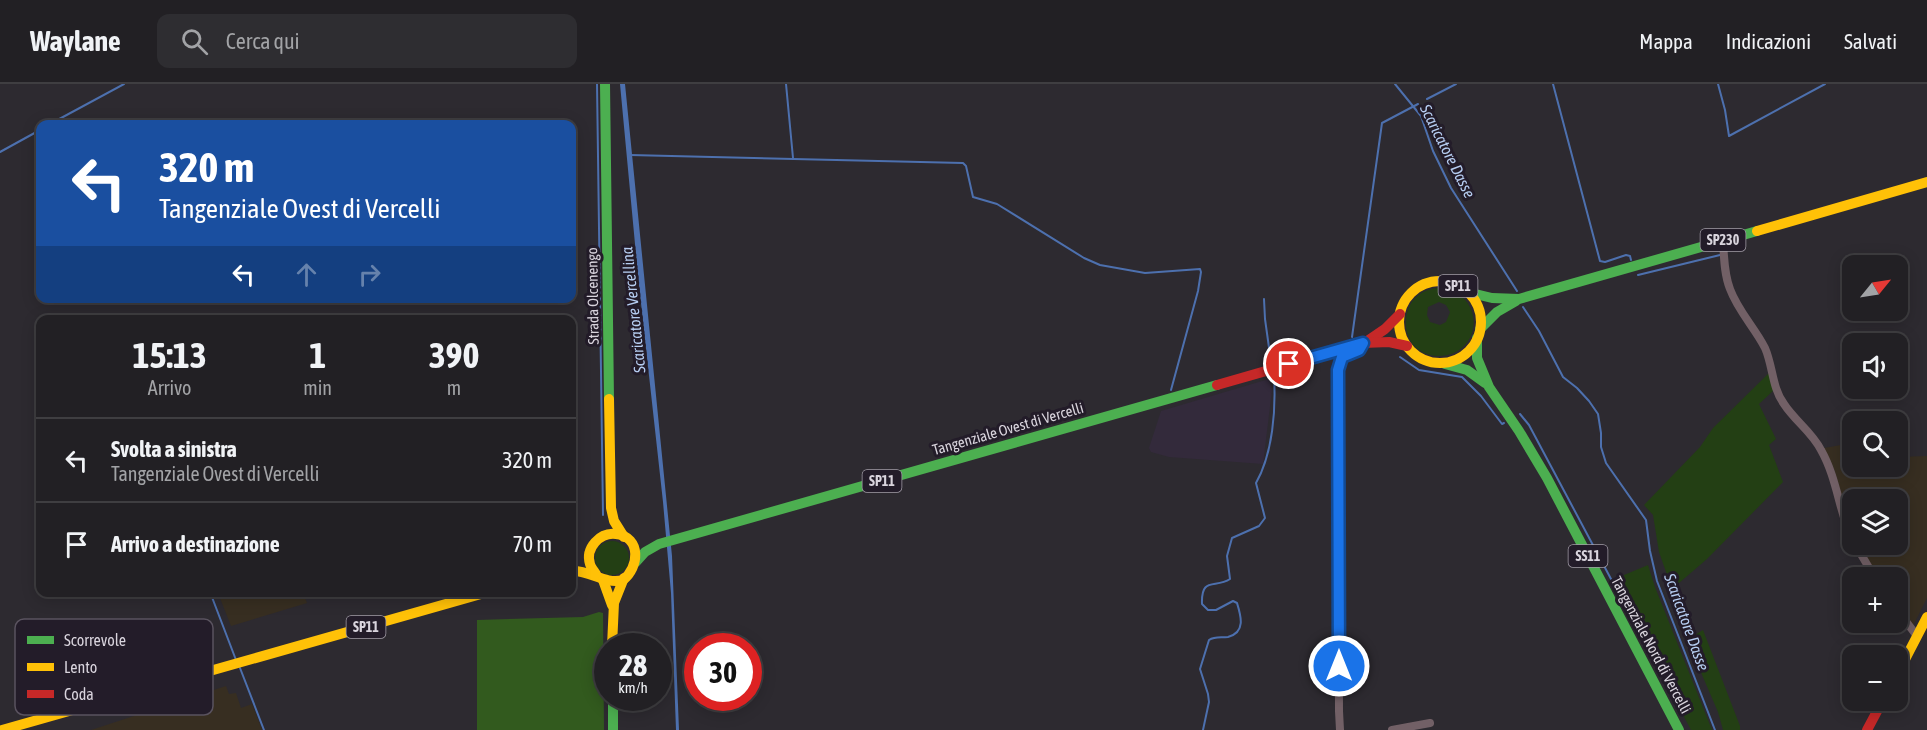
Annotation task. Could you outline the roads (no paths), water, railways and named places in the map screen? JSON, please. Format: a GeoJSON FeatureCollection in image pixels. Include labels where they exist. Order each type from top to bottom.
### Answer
{"type":"FeatureCollection","features":[{"type":"Feature","properties":{"kind":"main road","name":"Strada Olcenengo"},"geometry":{"type":"LineString","coordinates":[[605,84],[611,508],[614,520],[627,540]]}},
{"type":"Feature","properties":{"kind":"main road","name":"SP230"},"geometry":{"type":"LineString","coordinates":[[1467,292],[1497,300],[1519,299],[1927,182]]}},
{"type":"Feature","properties":{"kind":"main road","name":"SP11"},"geometry":{"type":"LineString","coordinates":[[1400,314],[1405,300],[1416,289],[1438,281],[1446,282],[1467,292],[1476,305],[1480,321],[1478,334]]}},
{"type":"Feature","properties":{"kind":"main road","name":"SP230"},"geometry":{"type":"LineString","coordinates":[[1478,334],[1497,312],[1519,299]]}},
{"type":"Feature","properties":{"kind":"main road","name":"Tangenziale Ovest di Vercelli"},"geometry":{"type":"LineString","coordinates":[[1364,343],[1385,330],[1400,314]]}},
{"type":"Feature","properties":{"kind":"main road"},"geometry":{"type":"LineString","coordinates":[[1400,314],[1400,331],[1407,346]]}},
{"type":"Feature","properties":{"kind":"main road"},"geometry":{"type":"LineString","coordinates":[[1441,363],[1463,356],[1474,345],[1478,334]]}},
{"type":"Feature","properties":{"kind":"main road","name":"Tangenziale Nord di Vercelli"},"geometry":{"type":"LineString","coordinates":[[1478,334],[1477,358],[1489,387],[1519,430],[1547,478],[1679,730]]}},
{"type":"Feature","properties":{"kind":"main road","name":"Tangenziale Ovest di Vercelli"},"geometry":{"type":"LineString","coordinates":[[636,562],[645,552],[659,544],[1364,343],[1389,342],[1407,346]]}},
{"type":"Feature","properties":{"kind":"main road","name":"SP11"},"geometry":{"type":"LineString","coordinates":[[1407,346],[1418,357],[1441,363]]}},
{"type":"Feature","properties":{"kind":"main road","name":"Tangenziale Nord di Vercelli"},"geometry":{"type":"LineString","coordinates":[[1441,363],[1460,366],[1489,387]]}},
{"type":"Feature","properties":{"kind":"main road","name":"Strada Olcenengo"},"geometry":{"type":"LineString","coordinates":[[602,536],[611,508]]}},
{"type":"Feature","properties":{"kind":"main road"},"geometry":{"type":"LineString","coordinates":[[576,563],[602,536],[615,534],[627,540],[635,551],[636,562],[632,572],[616,581],[576,571]]}},
{"type":"Feature","properties":{"kind":"main road","name":"Tangenziale Ovest di Vercelli"},"geometry":{"type":"LineString","coordinates":[[627,540],[659,544]]}},
{"type":"Feature","properties":{"kind":"main road"},"geometry":{"type":"LineString","coordinates":[[590,549],[590,566],[600,578],[612,606]]}},
{"type":"Feature","properties":{"kind":"main road"},"geometry":{"type":"LineString","coordinates":[[612,633],[612,606],[624,578]]}},
{"type":"Feature","properties":{"kind":"main road","name":"SP11"},"geometry":{"type":"LineString","coordinates":[[213,670],[470,597]]}},
{"type":"Feature","properties":{"kind":"main road"},"geometry":{"type":"LineString","coordinates":[[1908,654],[1927,617]]}},
{"type":"Feature","properties":{"kind":"main road"},"geometry":{"type":"LineString","coordinates":[[613,711],[613,730]]}},
{"type":"Feature","properties":{"kind":"main road"},"geometry":{"type":"LineString","coordinates":[[1867,730],[1877,711]]}},
{"type":"Feature","properties":{"kind":"main road","name":"SP11"},"geometry":{"type":"LineString","coordinates":[[2,730],[55,715]]}},
{"type":"Feature","properties":{"kind":"street"},"geometry":{"type":"LineString","coordinates":[[1723,240],[1725,271],[1730,289],[1765,348],[1776,389],[1783,404],[1815,438],[1823,452],[1835,482],[1842,511]]}},
{"type":"Feature","properties":{"kind":"street"},"geometry":{"type":"LineString","coordinates":[[1340,730],[1338,377],[1342,357],[1359,350],[1364,343]]}},
{"type":"Feature","properties":{"kind":"street"},"geometry":{"type":"LineString","coordinates":[[1908,624],[1917,636]]}},
{"type":"Feature","properties":{"kind":"street"},"geometry":{"type":"LineString","coordinates":[[1392,730],[1430,723]]}},
{"type":"Feature","properties":{"kind":"water"},"geometry":{"type":"Polygon","coordinates":[[[620,84],[625,84],[672,556],[679,730],[676,730],[671,593],[663,502],[620,84]]]}},
{"type":"Feature","properties":{"kind":"waterway"},"geometry":{"type":"LineString","coordinates":[[57,120],[124,84]]}},
{"type":"Feature","properties":{"kind":"waterway"},"geometry":{"type":"LineString","coordinates":[[597,84],[603,515]]}},
{"type":"Feature","properties":{"kind":"waterway"},"geometry":{"type":"LineString","coordinates":[[786,84],[793,158]]}},
{"type":"Feature","properties":{"kind":"waterway","name":"Scaricatore Dasse"},"geometry":{"type":"LineString","coordinates":[[1395,84],[1421,116],[1433,151],[1451,188],[1517,291]]}},
{"type":"Feature","properties":{"kind":"waterway"},"geometry":{"type":"LineString","coordinates":[[1427,99],[1456,84]]}},
{"type":"Feature","properties":{"kind":"waterway"},"geometry":{"type":"LineString","coordinates":[[1553,84],[1600,261],[1605,262],[1626,255],[1630,256],[1631,260]]}},
{"type":"Feature","properties":{"kind":"waterway"},"geometry":{"type":"LineString","coordinates":[[1718,84],[1729,136],[1825,84]]}},
{"type":"Feature","properties":{"kind":"waterway"},"geometry":{"type":"LineString","coordinates":[[1352,337],[1382,123],[1418,104]]}},
{"type":"Feature","properties":{"kind":"waterway"},"geometry":{"type":"LineString","coordinates":[[0,152],[36,132]]}},
{"type":"Feature","properties":{"kind":"waterway"},"geometry":{"type":"LineString","coordinates":[[630,155],[963,163],[966,166],[973,197],[997,204],[1084,258],[1100,265],[1145,273],[1200,269],[1198,291],[1171,390]]}},
{"type":"Feature","properties":{"kind":"waterway"},"geometry":{"type":"LineString","coordinates":[[1638,275],[1720,255]]}},
{"type":"Feature","properties":{"kind":"waterway"},"geometry":{"type":"LineString","coordinates":[[1264,299],[1271,362]]}},
{"type":"Feature","properties":{"kind":"waterway","name":"Scaricatore Dasse"},"geometry":{"type":"LineString","coordinates":[[1523,307],[1539,331],[1563,377],[1577,388],[1598,414],[1601,447],[1606,463],[1646,520],[1657,581],[1715,730]]}},
{"type":"Feature","properties":{"kind":"waterway"},"geometry":{"type":"LineString","coordinates":[[1400,357],[1419,370],[1462,377],[1481,396],[1502,424],[1504,423]]}},
{"type":"Feature","properties":{"kind":"waterway"},"geometry":{"type":"LineString","coordinates":[[1203,730],[1209,702],[1200,669],[1209,640],[1234,635],[1241,623],[1237,603],[1233,601],[1216,610],[1208,610],[1202,604],[1202,595],[1206,586],[1230,579],[1227,556],[1232,538],[1259,526],[1265,518],[1256,483],[1270,445],[1274,376]]}},
{"type":"Feature","properties":{"kind":"waterway"},"geometry":{"type":"LineString","coordinates":[[1520,414],[1529,425],[1660,671]]}},
{"type":"Feature","properties":{"kind":"waterway"},"geometry":{"type":"LineString","coordinates":[[212,597],[236,660]]}},
{"type":"Feature","properties":{"kind":"waterway"},"geometry":{"type":"LineString","coordinates":[[1658,667],[1667,670]]}},
{"type":"Feature","properties":{"kind":"waterway"},"geometry":{"type":"LineString","coordinates":[[240,668],[264,730]]}},
{"type":"Feature","properties":{"kind":"water label","name":"Scaricatore Vercellina"},"geometry":{"type":"Point","coordinates":[633,310]}}]}
